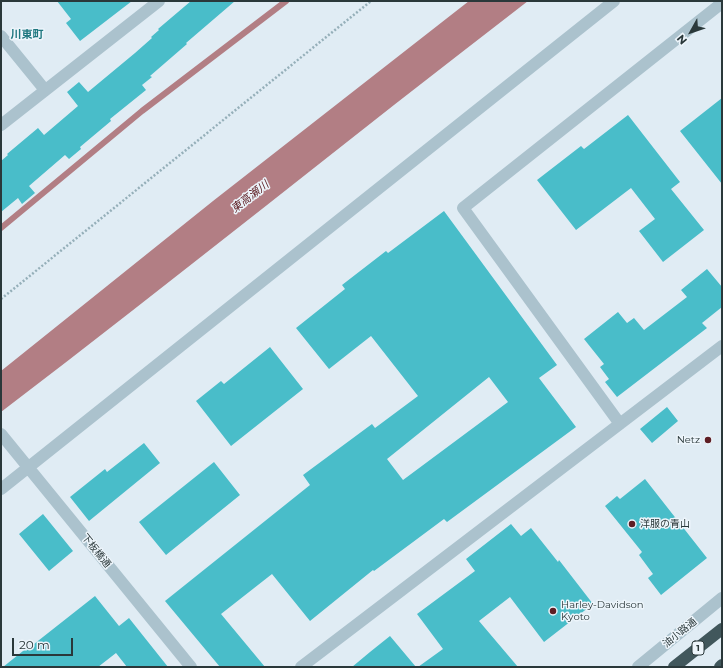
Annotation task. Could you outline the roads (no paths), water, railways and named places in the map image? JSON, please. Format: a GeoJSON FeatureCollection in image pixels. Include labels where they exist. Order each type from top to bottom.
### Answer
{"type":"FeatureCollection","features":[{"type":"Feature","properties":{"kind":"highway","name":"1"},"geometry":{"type":"LineString","coordinates":[[674,667],[722,629]]}},
{"type":"Feature","properties":{"kind":"street"},"geometry":{"type":"LineString","coordinates":[[1,125],[159,1]]}},
{"type":"Feature","properties":{"kind":"street"},"geometry":{"type":"LineString","coordinates":[[1,489],[26,465],[614,1]]}},
{"type":"Feature","properties":{"kind":"street"},"geometry":{"type":"LineString","coordinates":[[620,424],[463,208],[722,3]]}},
{"type":"Feature","properties":{"kind":"street"},"geometry":{"type":"LineString","coordinates":[[1,36],[45,90]]}},
{"type":"Feature","properties":{"kind":"street"},"geometry":{"type":"LineString","coordinates":[[301,667],[722,346]]}},
{"type":"Feature","properties":{"kind":"street","name":"下板橋通"},"geometry":{"type":"LineString","coordinates":[[1,434],[191,667]]}},
{"type":"Feature","properties":{"kind":"street","name":"油小路通"},"geometry":{"type":"LineString","coordinates":[[638,667],[722,598]]}},
{"type":"Feature","properties":{"kind":"water","name":"東高瀬川"},"geometry":{"type":"Polygon","coordinates":[[[469,1],[528,1],[1,412],[1,371],[213,201],[469,1]]]}},
{"type":"Feature","properties":{"kind":"waterway"},"geometry":{"type":"LineString","coordinates":[[1,228],[142,111],[286,1]]}},
{"type":"Feature","properties":{"kind":"place","name":"Netz"},"geometry":{"type":"Point","coordinates":[708,440]}},
{"type":"Feature","properties":{"kind":"place","name":"洋服の青山"},"geometry":{"type":"Point","coordinates":[632,524]}},
{"type":"Feature","properties":{"kind":"place","name":"Harley-Davidson Kyoto"},"geometry":{"type":"Point","coordinates":[553,611]}},
{"type":"Feature","properties":{"kind":"district","name":"川東町"},"geometry":{"type":"Point","coordinates":[27,35]}}]}
